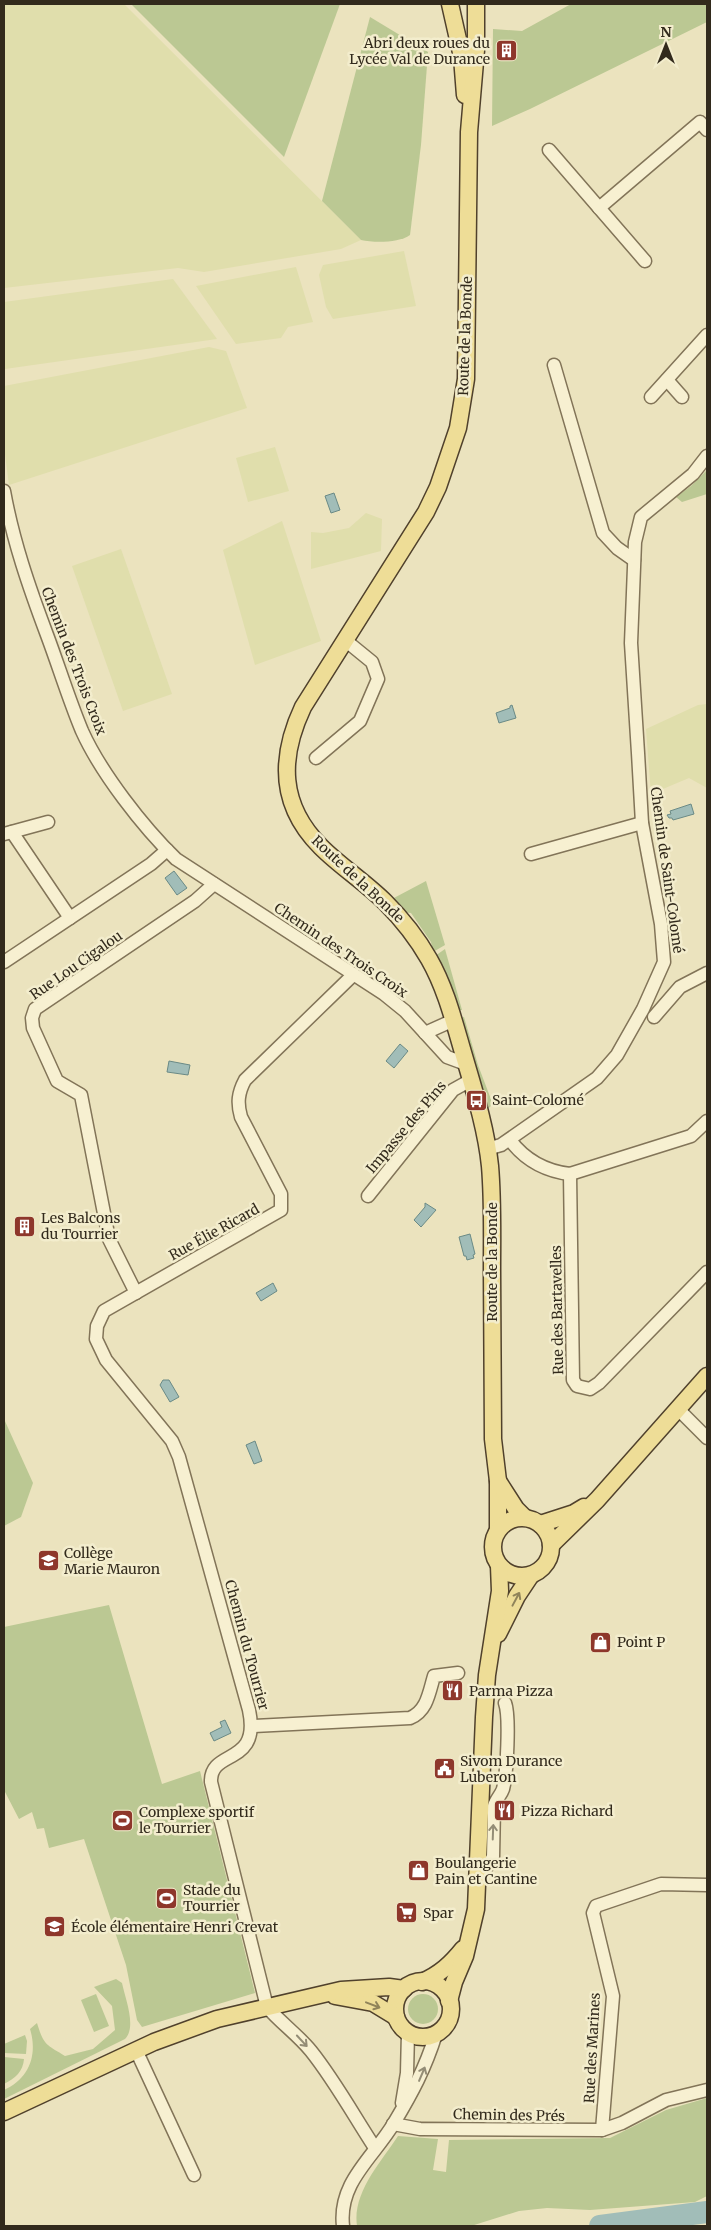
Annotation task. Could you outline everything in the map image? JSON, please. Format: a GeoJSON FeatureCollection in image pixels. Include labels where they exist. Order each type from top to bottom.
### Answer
{"type":"FeatureCollection","features":[{"type":"Feature","properties":{"kind":"main road","name":"Route de la Bonde"},"geometry":{"type":"LineString","coordinates":[[450,4],[462,57],[469,132]]}},
{"type":"Feature","properties":{"kind":"main road","name":"Route de la Bonde"},"geometry":{"type":"LineString","coordinates":[[476,4],[476,50],[469,132],[466,370],[458,428],[438,487],[426,512],[303,707],[292,730],[286,754],[286,775],[295,810],[304,828],[321,847],[384,901],[413,933],[436,971],[454,1020],[471,1080],[490,1166],[493,1440],[498,1480],[498,1529]]}},
{"type":"Feature","properties":{"kind":"main road"},"geometry":{"type":"LineString","coordinates":[[551,1545],[597,1500],[707,1376]]}},
{"type":"Feature","properties":{"kind":"main road","name":"Route de la Bonde"},"geometry":{"type":"LineString","coordinates":[[498,1480],[516,1509],[524,1517]]}},
{"type":"Feature","properties":{"kind":"main road"},"geometry":{"type":"LineString","coordinates":[[540,1524],[574,1513],[597,1500]]}},
{"type":"Feature","properties":{"kind":"main road"},"geometry":{"type":"LineString","coordinates":[[468,1942],[448,1967],[436,1976],[410,1985],[398,1997],[395,2007],[396,2017],[398,2023],[408,2033],[427,2037],[436,2034],[448,2020],[449,2001],[468,1942],[475,1918],[479,1875],[487,1676],[500,1591],[499,1566],[492,1552],[492,1544],[498,1529],[505,1522],[514,1518],[524,1517],[540,1524],[550,1537],[550,1553],[544,1567],[531,1575],[517,1596],[492,1647]]}},
{"type":"Feature","properties":{"kind":"main road"},"geometry":{"type":"LineString","coordinates":[[499,1566],[514,1575],[531,1575]]}},
{"type":"Feature","properties":{"kind":"main road"},"geometry":{"type":"LineString","coordinates":[[422,1982],[439,1987],[449,2001]]}},
{"type":"Feature","properties":{"kind":"main road"},"geometry":{"type":"LineString","coordinates":[[4,2112],[136,2050],[217,2019],[341,1990],[366,1987],[404,1989]]}},
{"type":"Feature","properties":{"kind":"main road"},"geometry":{"type":"LineString","coordinates":[[313,1997],[338,1996],[373,2003],[396,2017]]}},
{"type":"Feature","properties":{"kind":"main road"},"geometry":{"type":"LineString","coordinates":[[4,2124],[46,2093]]}},
{"type":"Feature","properties":{"kind":"street"},"geometry":{"type":"LineString","coordinates":[[599,208],[700,122],[707,130]]}},
{"type":"Feature","properties":{"kind":"street"},"geometry":{"type":"LineString","coordinates":[[549,150],[645,261]]}},
{"type":"Feature","properties":{"kind":"street"},"geometry":{"type":"LineString","coordinates":[[651,398],[707,335]]}},
{"type":"Feature","properties":{"kind":"street"},"geometry":{"type":"LineString","coordinates":[[554,365],[602,533],[617,548],[634,560]]}},
{"type":"Feature","properties":{"kind":"street"},"geometry":{"type":"LineString","coordinates":[[667,380],[682,398]]}},
{"type":"Feature","properties":{"kind":"street","name":"Chemin de Saint-Colomé"},"geometry":{"type":"LineString","coordinates":[[487,1148],[501,1145],[510,1140],[597,1078],[617,1055],[643,1009],[664,962],[661,924],[642,823],[631,643],[635,542],[641,517],[693,474],[707,456]]}},
{"type":"Feature","properties":{"kind":"street","name":"Chemin des Trois Croix"},"geometry":{"type":"LineString","coordinates":[[4,491],[10,528],[24,574],[82,732],[103,768],[150,834],[176,859],[354,975],[405,1011],[447,1057],[466,1064]]}},
{"type":"Feature","properties":{"kind":"street"},"geometry":{"type":"LineString","coordinates":[[316,758],[360,721],[378,679],[372,662],[345,640]]}},
{"type":"Feature","properties":{"kind":"street"},"geometry":{"type":"LineString","coordinates":[[48,822],[8,833],[70,918]]}},
{"type":"Feature","properties":{"kind":"street"},"geometry":{"type":"LineString","coordinates":[[531,854],[642,823]]}},
{"type":"Feature","properties":{"kind":"street"},"geometry":{"type":"LineString","coordinates":[[4,962],[151,864],[167,850]]}},
{"type":"Feature","properties":{"kind":"street","name":"Rue Lou Cigalou"},"geometry":{"type":"LineString","coordinates":[[136,1293],[109,1239],[81,1095],[57,1081],[33,1028],[32,1018],[35,1009],[195,901],[214,884]]}},
{"type":"Feature","properties":{"kind":"street"},"geometry":{"type":"LineString","coordinates":[[654,1017],[680,987],[707,973]]}},
{"type":"Feature","properties":{"kind":"street","name":"Rue Élie Ricard"},"geometry":{"type":"LineString","coordinates":[[97,1326],[104,1312],[281,1210],[281,1194],[241,1117],[238,1105],[239,1091],[245,1080],[354,975]]}},
{"type":"Feature","properties":{"kind":"street"},"geometry":{"type":"LineString","coordinates":[[425,1033],[454,1020]]}},
{"type":"Feature","properties":{"kind":"street","name":"Impasse des Pins"},"geometry":{"type":"LineString","coordinates":[[368,1196],[453,1090],[471,1080]]}},
{"type":"Feature","properties":{"kind":"street"},"geometry":{"type":"LineString","coordinates":[[510,1140],[520,1152],[538,1165],[552,1172],[570,1174],[691,1136],[707,1121]]}},
{"type":"Feature","properties":{"kind":"street","name":"Rue des Bartavelles"},"geometry":{"type":"LineString","coordinates":[[570,1174],[573,1380],[577,1386],[590,1388],[599,1384],[707,1272]]}},
{"type":"Feature","properties":{"kind":"street","name":"Chemin du Tourrier"},"geometry":{"type":"LineString","coordinates":[[97,1326],[96,1339],[106,1360],[172,1440],[179,1457],[253,1726],[249,1742],[243,1749],[215,1767],[211,1773],[211,1782],[267,2007]]}},
{"type":"Feature","properties":{"kind":"street"},"geometry":{"type":"LineString","coordinates":[[678,1409],[707,1438]]}},
{"type":"Feature","properties":{"kind":"street"},"geometry":{"type":"LineString","coordinates":[[253,1726],[410,1718],[419,1714],[424,1708],[434,1676],[458,1672]]}},
{"type":"Feature","properties":{"kind":"street"},"geometry":{"type":"LineString","coordinates":[[479,1875],[490,1864],[493,1857],[494,1806],[496,1798],[502,1792],[504,1780],[507,1717],[505,1703]]}},
{"type":"Feature","properties":{"kind":"street","name":"Rue des Marines"},"geometry":{"type":"LineString","coordinates":[[602,2130],[613,1996],[593,1913],[596,1906],[661,1884],[707,1885]]}},
{"type":"Feature","properties":{"kind":"street"},"geometry":{"type":"LineString","coordinates":[[267,2007],[281,2024],[296,2035],[312,2051],[375,2148]]}},
{"type":"Feature","properties":{"kind":"street"},"geometry":{"type":"LineString","coordinates":[[401,2110],[407,2073],[408,2033]]}},
{"type":"Feature","properties":{"kind":"street"},"geometry":{"type":"LineString","coordinates":[[343,2226],[343,2202],[352,2182],[394,2124],[422,2074],[436,2034]]}},
{"type":"Feature","properties":{"kind":"street"},"geometry":{"type":"LineString","coordinates":[[136,2050],[194,2175]]}},
{"type":"Feature","properties":{"kind":"street","name":"Chemin des Prés"},"geometry":{"type":"LineString","coordinates":[[394,2124],[420,2129],[602,2130],[622,2123],[666,2100],[707,2090]]}},
{"type":"Feature","properties":{"kind":"shaded area"},"geometry":{"type":"Polygon","coordinates":[[[4,4],[124,4],[361,240],[341,249],[204,272],[178,268],[4,288],[4,4]]]}},
{"type":"Feature","properties":{"kind":"shaded area"},"geometry":{"type":"Polygon","coordinates":[[[404,251],[416,306],[333,319],[326,307],[319,275],[323,265],[404,251]]]}},
{"type":"Feature","properties":{"kind":"shaded area"},"geometry":{"type":"Polygon","coordinates":[[[296,267],[313,322],[288,327],[281,338],[236,344],[196,286],[296,267]]]}},
{"type":"Feature","properties":{"kind":"shaded area"},"geometry":{"type":"Polygon","coordinates":[[[173,279],[217,339],[5,369],[4,302],[173,279]]]}},
{"type":"Feature","properties":{"kind":"shaded area"},"geometry":{"type":"Polygon","coordinates":[[[209,347],[226,351],[247,408],[9,485],[4,447],[4,386],[209,347]]]}},
{"type":"Feature","properties":{"kind":"shaded area"},"geometry":{"type":"Polygon","coordinates":[[[275,447],[289,491],[248,502],[236,458],[275,447]]]}},
{"type":"Feature","properties":{"kind":"shaded area"},"geometry":{"type":"Polygon","coordinates":[[[366,513],[382,519],[381,551],[311,569],[311,532],[323,533],[349,528],[366,513]]]}},
{"type":"Feature","properties":{"kind":"shaded area"},"geometry":{"type":"Polygon","coordinates":[[[282,521],[321,641],[255,665],[223,550],[282,521]]]}},
{"type":"Feature","properties":{"kind":"shaded area"},"geometry":{"type":"Polygon","coordinates":[[[121,549],[172,694],[123,711],[72,566],[121,549]]]}},
{"type":"Feature","properties":{"kind":"shaded area"},"geometry":{"type":"Polygon","coordinates":[[[707,704],[707,788],[689,778],[651,794],[646,729],[698,705],[707,704]]]}},
{"type":"Feature","properties":{"kind":"green space"},"geometry":{"type":"Polygon","coordinates":[[[131,4],[340,4],[284,157],[131,4]]]}},
{"type":"Feature","properties":{"kind":"green space"},"geometry":{"type":"Polygon","coordinates":[[[571,4],[707,4],[707,22],[492,126],[493,29],[522,31],[571,4]]]}},
{"type":"Feature","properties":{"kind":"green space"},"geometry":{"type":"Polygon","coordinates":[[[370,17],[428,52],[421,145],[410,235],[400,240],[386,242],[361,240],[322,201],[370,17]]]}},
{"type":"Feature","properties":{"kind":"green space"},"geometry":{"type":"Polygon","coordinates":[[[707,470],[707,494],[682,502],[676,497],[691,486],[707,470]]]}},
{"type":"Feature","properties":{"kind":"green space"},"geometry":{"type":"Polygon","coordinates":[[[426,881],[445,945],[433,952],[431,942],[411,913],[402,912],[392,899],[426,881]]]}},
{"type":"Feature","properties":{"kind":"green space"},"geometry":{"type":"Polygon","coordinates":[[[445,949],[462,1010],[458,1010],[435,956],[445,949]]]}},
{"type":"Feature","properties":{"kind":"green space"},"geometry":{"type":"Polygon","coordinates":[[[464,1017],[478,1065],[492,1102],[491,1106],[486,1110],[461,1018],[464,1017]]]}},
{"type":"Feature","properties":{"kind":"green space"},"geometry":{"type":"Polygon","coordinates":[[[4,1419],[33,1483],[21,1517],[4,1526],[4,1419]]]}},
{"type":"Feature","properties":{"kind":"green space","name":"Complexe sportif le Tourrier"},"geometry":{"type":"Polygon","coordinates":[[[109,1605],[162,1784],[200,1771],[255,1993],[142,2027],[137,2020],[126,1965],[84,1839],[49,1848],[44,1828],[37,1829],[32,1812],[19,1819],[4,1790],[4,1627],[109,1605]]]}},
{"type":"Feature","properties":{"kind":"green space"},"geometry":{"type":"Polygon","coordinates":[[[116,1979],[122,1983],[129,2012],[130,2027],[125,2039],[4,2099],[4,2090],[20,2079],[29,2065],[33,2048],[30,2029],[37,2023],[46,2044],[65,2056],[93,2049],[115,2030],[112,2006],[94,1987],[116,1979]]]}},
{"type":"Feature","properties":{"kind":"green space"},"geometry":{"type":"Polygon","coordinates":[[[96,1994],[109,2026],[94,2032],[81,2000],[96,1994]]]}},
{"type":"Feature","properties":{"kind":"green space"},"geometry":{"type":"Polygon","coordinates":[[[423,1994],[434,1998],[438,2009],[434,2020],[423,2024],[412,2020],[408,2009],[412,1998],[423,1994]]]}},
{"type":"Feature","properties":{"kind":"green space"},"geometry":{"type":"Polygon","coordinates":[[[25,2035],[27,2041],[26,2054],[4,2053],[4,2044],[25,2035]]]}},
{"type":"Feature","properties":{"kind":"green space"},"geometry":{"type":"Polygon","coordinates":[[[4,2057],[24,2059],[18,2074],[4,2084],[4,2057]]]}},
{"type":"Feature","properties":{"kind":"green space"},"geometry":{"type":"Polygon","coordinates":[[[707,2098],[707,2196],[695,2202],[590,2210],[547,2208],[519,2211],[471,2226],[357,2226],[359,2202],[363,2190],[376,2167],[398,2136],[438,2139],[433,2170],[446,2172],[449,2140],[610,2138],[666,2110],[707,2098]]]}},
{"type":"Feature","properties":{"kind":"water"},"geometry":{"type":"Polygon","coordinates":[[[334,493],[340,510],[331,513],[325,496],[334,493]]]}},
{"type":"Feature","properties":{"kind":"water"},"geometry":{"type":"Polygon","coordinates":[[[512,705],[516,718],[499,723],[496,713],[510,708],[512,705]]]}},
{"type":"Feature","properties":{"kind":"water"},"geometry":{"type":"Polygon","coordinates":[[[691,804],[694,814],[673,820],[667,815],[671,814],[670,811],[691,804]]]}},
{"type":"Feature","properties":{"kind":"water"},"geometry":{"type":"Polygon","coordinates":[[[174,871],[187,888],[177,895],[165,878],[174,871]]]}},
{"type":"Feature","properties":{"kind":"water"},"geometry":{"type":"Polygon","coordinates":[[[400,1044],[408,1051],[394,1068],[386,1061],[400,1044]]]}},
{"type":"Feature","properties":{"kind":"water"},"geometry":{"type":"Polygon","coordinates":[[[169,1061],[190,1065],[188,1075],[167,1072],[169,1061]]]}},
{"type":"Feature","properties":{"kind":"water"},"geometry":{"type":"Polygon","coordinates":[[[425,1203],[436,1210],[421,1227],[414,1220],[425,1207],[425,1203]]]}},
{"type":"Feature","properties":{"kind":"water"},"geometry":{"type":"Polygon","coordinates":[[[470,1234],[475,1254],[473,1255],[474,1258],[467,1260],[466,1256],[464,1256],[459,1237],[470,1234]]]}},
{"type":"Feature","properties":{"kind":"water"},"geometry":{"type":"Polygon","coordinates":[[[273,1283],[277,1291],[261,1301],[256,1293],[273,1283]]]}},
{"type":"Feature","properties":{"kind":"water"},"geometry":{"type":"Polygon","coordinates":[[[163,1380],[169,1380],[179,1397],[170,1402],[160,1385],[163,1380]]]}},
{"type":"Feature","properties":{"kind":"water"},"geometry":{"type":"Polygon","coordinates":[[[255,1441],[262,1461],[254,1464],[246,1445],[255,1441]]]}},
{"type":"Feature","properties":{"kind":"water"},"geometry":{"type":"Polygon","coordinates":[[[225,1720],[231,1733],[214,1741],[210,1733],[222,1727],[220,1722],[225,1720]]]}},
{"type":"Feature","properties":{"kind":"waterway"},"geometry":{"type":"LineString","coordinates":[[600,2226],[707,2212]]}},
{"type":"Feature","properties":{"kind":"place","name":"Abri deux roues du Lycée Val de Durance"},"geometry":{"type":"Point","coordinates":[506,51]}},
{"type":"Feature","properties":{"kind":"place","name":"Saint-Colomé"},"geometry":{"type":"Point","coordinates":[476,1100]}},
{"type":"Feature","properties":{"kind":"place","name":"Les Balcons du Tourrier"},"geometry":{"type":"Point","coordinates":[25,1226]}},
{"type":"Feature","properties":{"kind":"place","name":"Collège Marie Mauron"},"geometry":{"type":"Point","coordinates":[48,1561]}},
{"type":"Feature","properties":{"kind":"place","name":"Point P"},"geometry":{"type":"Point","coordinates":[601,1642]}},
{"type":"Feature","properties":{"kind":"place","name":"Parma Pizza"},"geometry":{"type":"Point","coordinates":[453,1691]}},
{"type":"Feature","properties":{"kind":"place","name":"Sivom Durance Luberon"},"geometry":{"type":"Point","coordinates":[444,1769]}},
{"type":"Feature","properties":{"kind":"place","name":"Pizza Richard"},"geometry":{"type":"Point","coordinates":[505,1811]}},
{"type":"Feature","properties":{"kind":"place","name":"Complexe sportif le Tourrier"},"geometry":{"type":"Point","coordinates":[123,1820]}},
{"type":"Feature","properties":{"kind":"place","name":"Boulangerie Pain et Cantine"},"geometry":{"type":"Point","coordinates":[419,1871]}},
{"type":"Feature","properties":{"kind":"place","name":"Stade du Tourrier"},"geometry":{"type":"Point","coordinates":[167,1898]}},
{"type":"Feature","properties":{"kind":"place","name":"Spar"},"geometry":{"type":"Point","coordinates":[407,1913]}},
{"type":"Feature","properties":{"kind":"place","name":"École élémentaire Henri Crevat"},"geometry":{"type":"Point","coordinates":[55,1927]}}]}
